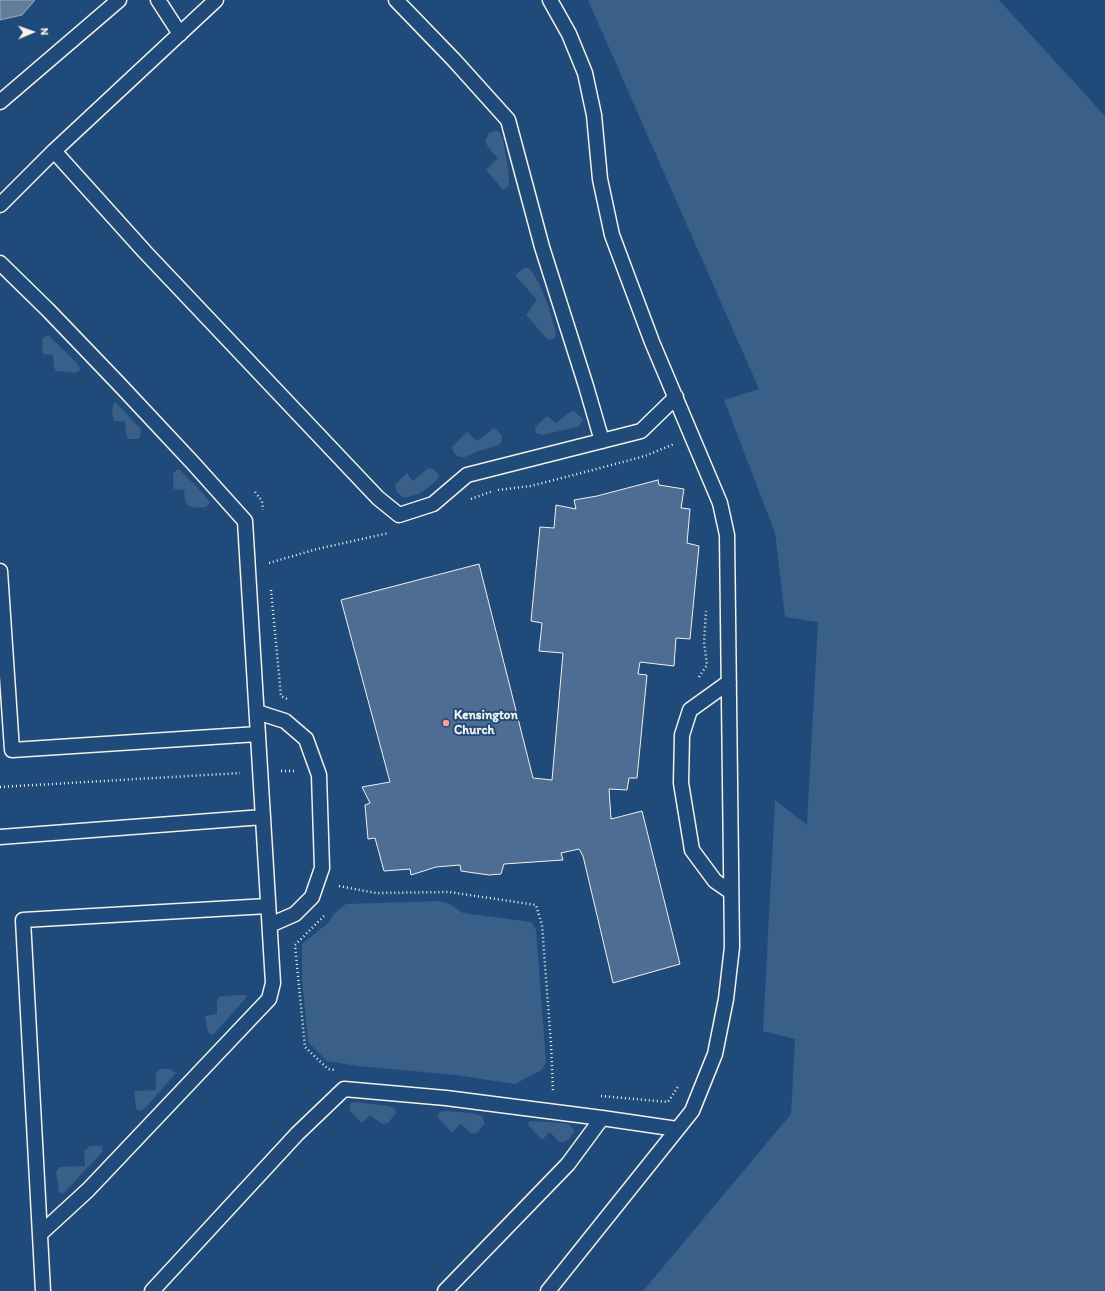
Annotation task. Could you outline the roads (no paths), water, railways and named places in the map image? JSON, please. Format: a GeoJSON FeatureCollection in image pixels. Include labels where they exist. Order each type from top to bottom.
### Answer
{"type":"FeatureCollection","features":[{"type":"Feature","properties":{"kind":"lane"},"geometry":{"type":"LineString","coordinates":[[0,102],[118,0]]}},
{"type":"Feature","properties":{"kind":"lane"},"geometry":{"type":"LineString","coordinates":[[158,0],[180,34]]}},
{"type":"Feature","properties":{"kind":"lane"},"geometry":{"type":"LineString","coordinates":[[396,0],[454,60],[508,120],[542,247],[602,441]]}},
{"type":"Feature","properties":{"kind":"lane"},"geometry":{"type":"LineString","coordinates":[[548,1291],[692,1111],[714,1054],[726,999],[732,947],[727,535],[720,504],[650,335],[612,235],[600,179],[594,115],[585,73],[569,34],[550,0]]}},
{"type":"Feature","properties":{"kind":"lane"},"geometry":{"type":"LineString","coordinates":[[0,205],[54,151],[180,34],[208,3]]}},
{"type":"Feature","properties":{"kind":"lane"},"geometry":{"type":"LineString","coordinates":[[54,151],[145,252],[378,498],[399,515],[433,504],[467,475],[641,431],[676,396]]}},
{"type":"Feature","properties":{"kind":"lane"},"geometry":{"type":"LineString","coordinates":[[0,263],[48,310],[119,384],[245,521],[273,983],[268,999],[88,1190],[40,1234]]}},
{"type":"Feature","properties":{"kind":"lane"},"geometry":{"type":"LineString","coordinates":[[0,570],[12,750],[258,734]]}},
{"type":"Feature","properties":{"kind":"lane"},"geometry":{"type":"LineString","coordinates":[[729,682],[690,710],[682,735],[681,783],[692,850],[715,881],[731,892]]}},
{"type":"Feature","properties":{"kind":"lane"},"geometry":{"type":"LineString","coordinates":[[257,712],[285,720],[306,739],[319,774],[322,868],[312,897],[295,914],[270,925]]}},
{"type":"Feature","properties":{"kind":"lane"},"geometry":{"type":"LineString","coordinates":[[0,837],[263,817]]}},
{"type":"Feature","properties":{"kind":"lane"},"geometry":{"type":"LineString","coordinates":[[43,1291],[23,920],[268,906]]}},
{"type":"Feature","properties":{"kind":"lane"},"geometry":{"type":"LineString","coordinates":[[152,1291],[297,1134],[344,1089],[446,1098],[677,1129]]}},
{"type":"Feature","properties":{"kind":"lane"},"geometry":{"type":"LineString","coordinates":[[445,1291],[568,1164],[602,1118]]}},
{"type":"Feature","properties":{"kind":"place","name":"Kensington Church"},"geometry":{"type":"Point","coordinates":[446,723]}}]}
